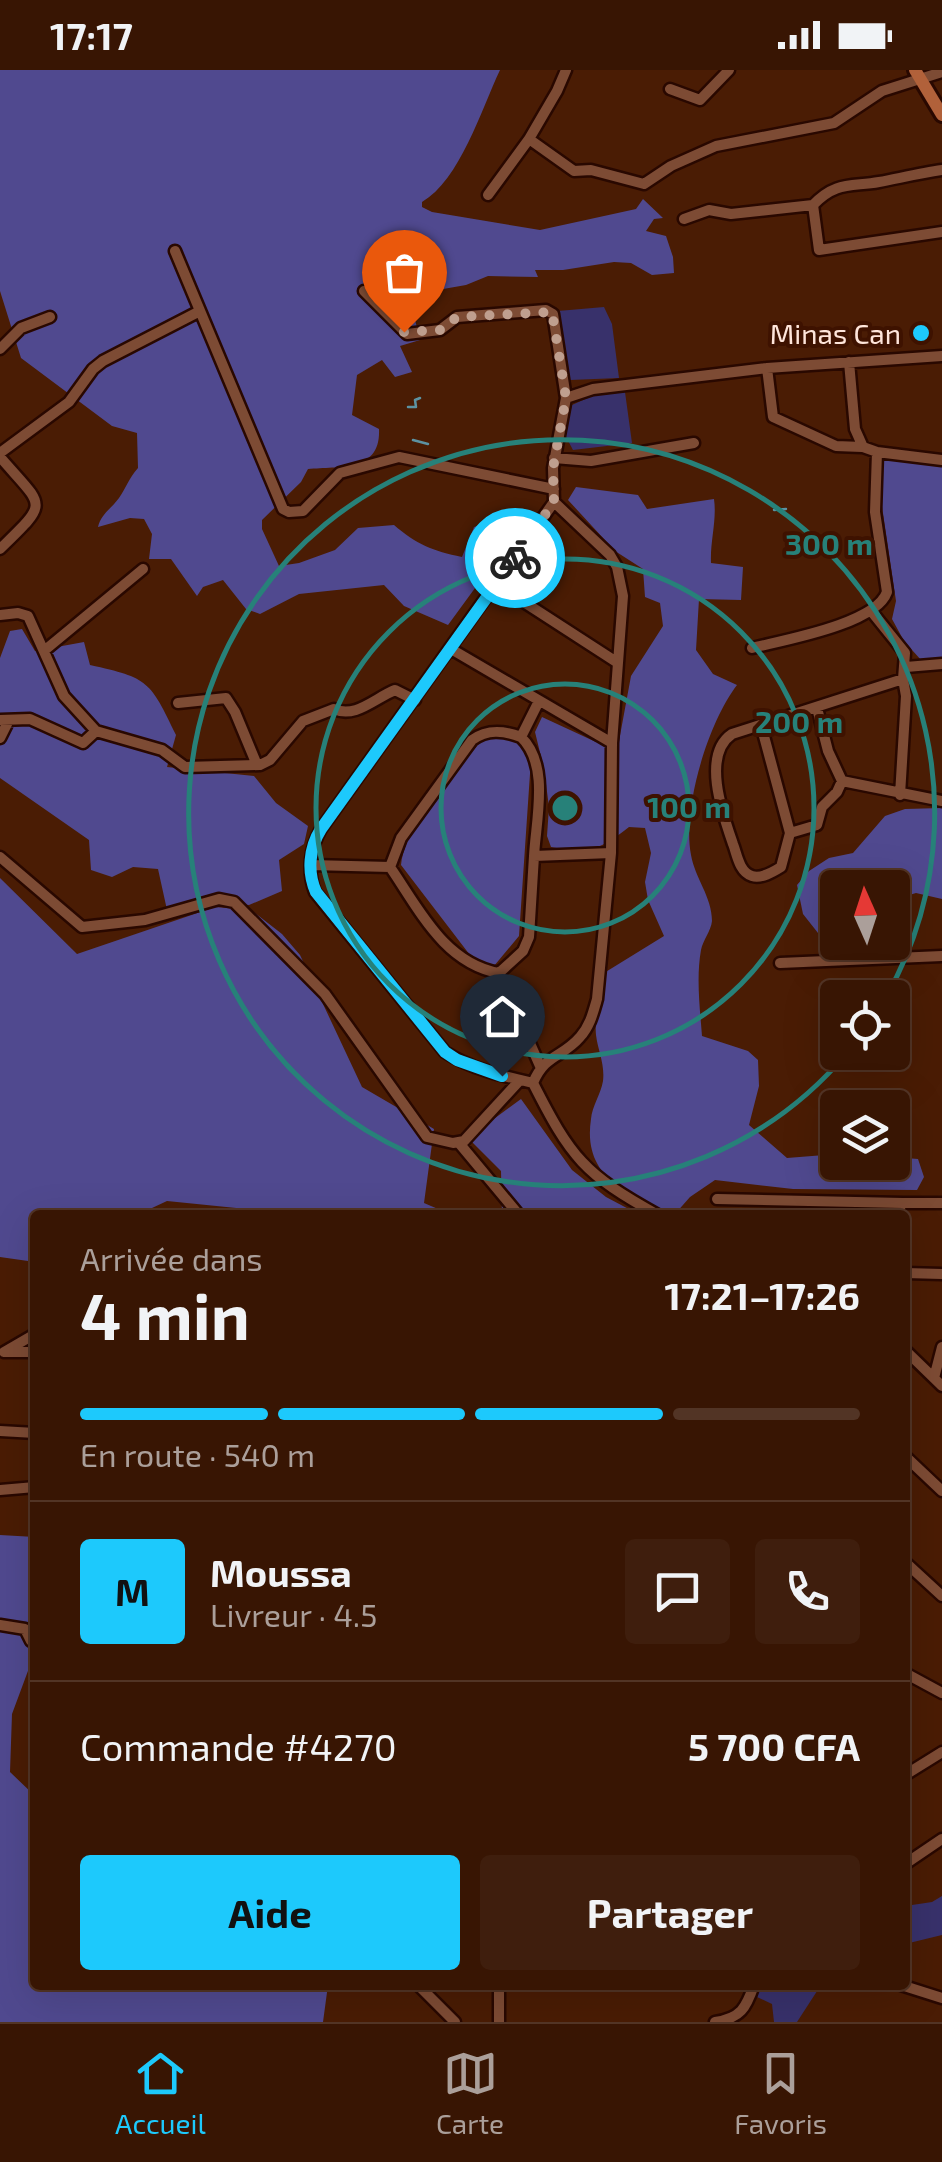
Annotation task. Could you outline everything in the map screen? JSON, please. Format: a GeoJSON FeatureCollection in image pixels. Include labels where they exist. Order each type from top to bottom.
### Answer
{"type":"FeatureCollection","features":[{"type":"Feature","properties":{"kind":"main road"},"geometry":{"type":"LineString","coordinates":[[918,74],[942,115]]}},
{"type":"Feature","properties":{"kind":"street"},"geometry":{"type":"LineString","coordinates":[[488,195],[530,139],[566,70]]}},
{"type":"Feature","properties":{"kind":"street"},"geometry":{"type":"LineString","coordinates":[[670,89],[700,100],[730,70]]}},
{"type":"Feature","properties":{"kind":"street"},"geometry":{"type":"LineString","coordinates":[[530,139],[574,171],[592,170],[644,184],[671,166],[716,146],[834,122],[882,90],[918,74],[942,72]]}},
{"type":"Feature","properties":{"kind":"street"},"geometry":{"type":"LineString","coordinates":[[684,219],[708,210],[731,214],[813,204],[845,183],[879,182],[942,170]]}},
{"type":"Feature","properties":{"kind":"street"},"geometry":{"type":"LineString","coordinates":[[813,204],[817,245],[822,250],[942,232]]}},
{"type":"Feature","properties":{"kind":"street"},"geometry":{"type":"LineString","coordinates":[[175,251],[278,504],[289,512],[303,511],[340,473],[400,457],[554,489]]}},
{"type":"Feature","properties":{"kind":"street"},"geometry":{"type":"LineString","coordinates":[[364,291],[408,334],[440,330],[457,317],[549,310],[553,314],[566,398],[554,458],[554,502],[321,829],[314,840],[310,865],[316,892],[445,1052],[457,1060],[533,1083]]}},
{"type":"Feature","properties":{"kind":"street"},"geometry":{"type":"LineString","coordinates":[[0,549],[32,518],[36,506],[33,496],[0,455],[69,402],[93,369],[200,312]]}},
{"type":"Feature","properties":{"kind":"street"},"geometry":{"type":"LineString","coordinates":[[0,349],[21,328],[50,317]]}},
{"type":"Feature","properties":{"kind":"street"},"geometry":{"type":"LineString","coordinates":[[566,398],[593,390],[767,368],[942,356]]}},
{"type":"Feature","properties":{"kind":"street"},"geometry":{"type":"LineString","coordinates":[[848,362],[855,429],[863,447]]}},
{"type":"Feature","properties":{"kind":"street"},"geometry":{"type":"LineString","coordinates":[[767,368],[774,416],[836,446],[942,460]]}},
{"type":"Feature","properties":{"kind":"street"},"geometry":{"type":"LineString","coordinates":[[554,458],[592,462],[694,442]]}},
{"type":"Feature","properties":{"kind":"street"},"geometry":{"type":"LineString","coordinates":[[752,648],[872,612],[884,600],[876,512],[877,452]]}},
{"type":"Feature","properties":{"kind":"street"},"geometry":{"type":"LineString","coordinates":[[554,502],[610,555],[623,596],[612,742],[611,854],[597,999],[580,1039],[540,1066],[533,1083],[554,1125],[587,1170],[609,1188],[649,1210]]}},
{"type":"Feature","properties":{"kind":"street"},"geometry":{"type":"LineString","coordinates":[[45,650],[143,569]]}},
{"type":"Feature","properties":{"kind":"street"},"geometry":{"type":"LineString","coordinates":[[496,584],[618,662]]}},
{"type":"Feature","properties":{"kind":"street"},"geometry":{"type":"LineString","coordinates":[[872,612],[904,653],[906,666],[900,795]]}},
{"type":"Feature","properties":{"kind":"street"},"geometry":{"type":"LineString","coordinates":[[0,615],[26,614],[68,704],[96,731],[162,750],[185,767],[257,766],[270,760],[303,721],[334,709],[340,713],[360,710],[394,690],[415,700]]}},
{"type":"Feature","properties":{"kind":"street"},"geometry":{"type":"LineString","coordinates":[[451,649],[612,742]]}},
{"type":"Feature","properties":{"kind":"street"},"geometry":{"type":"LineString","coordinates":[[906,666],[942,664]]}},
{"type":"Feature","properties":{"kind":"street"},"geometry":{"type":"LineString","coordinates":[[761,725],[790,833],[781,867],[758,877],[741,866],[720,808],[716,774],[722,742],[732,734],[903,679]]}},
{"type":"Feature","properties":{"kind":"street"},"geometry":{"type":"LineString","coordinates":[[178,703],[226,698],[236,712],[257,766]]}},
{"type":"Feature","properties":{"kind":"street"},"geometry":{"type":"LineString","coordinates":[[520,736],[538,701]]}},
{"type":"Feature","properties":{"kind":"street"},"geometry":{"type":"LineString","coordinates":[[790,833],[817,825],[822,807],[842,781],[828,751],[817,708]]}},
{"type":"Feature","properties":{"kind":"street"},"geometry":{"type":"LineString","coordinates":[[0,738],[4,721],[30,720],[83,743],[96,731]]}},
{"type":"Feature","properties":{"kind":"street"},"geometry":{"type":"LineString","coordinates":[[390,867],[400,838],[472,740],[481,733],[495,731],[520,736],[528,744],[538,773],[530,938],[523,951],[499,973]]}},
{"type":"Feature","properties":{"kind":"street"},"geometry":{"type":"LineString","coordinates":[[842,781],[942,801]]}},
{"type":"Feature","properties":{"kind":"street"},"geometry":{"type":"LineString","coordinates":[[534,856],[611,854]]}},
{"type":"Feature","properties":{"kind":"street"},"geometry":{"type":"LineString","coordinates":[[0,857],[82,927],[145,920],[219,899],[234,902],[325,994],[422,1134],[459,1143],[515,1210]]}},
{"type":"Feature","properties":{"kind":"street"},"geometry":{"type":"LineString","coordinates":[[310,865],[390,867]]}},
{"type":"Feature","properties":{"kind":"street"},"geometry":{"type":"LineString","coordinates":[[390,867],[450,951],[484,970],[499,973]]}},
{"type":"Feature","properties":{"kind":"street"},"geometry":{"type":"LineString","coordinates":[[780,963],[942,956]]}},
{"type":"Feature","properties":{"kind":"street"},"geometry":{"type":"LineString","coordinates":[[499,973],[540,1066]]}},
{"type":"Feature","properties":{"kind":"street"},"geometry":{"type":"LineString","coordinates":[[459,1143],[520,1080]]}},
{"type":"Feature","properties":{"kind":"street"},"geometry":{"type":"LineString","coordinates":[[717,1199],[900,1207],[942,1203]]}},
{"type":"Feature","properties":{"kind":"street"},"geometry":{"type":"LineString","coordinates":[[910,1273],[942,1274]]}},
{"type":"Feature","properties":{"kind":"street"},"geometry":{"type":"LineString","coordinates":[[2,1352],[30,1337]]}},
{"type":"Feature","properties":{"kind":"street"},"geometry":{"type":"LineString","coordinates":[[938,1382],[942,1348]]}},
{"type":"Feature","properties":{"kind":"street"},"geometry":{"type":"LineString","coordinates":[[2,1352],[30,1352]]}},
{"type":"Feature","properties":{"kind":"street"},"geometry":{"type":"LineString","coordinates":[[910,1355],[938,1382]]}},
{"type":"Feature","properties":{"kind":"street"},"geometry":{"type":"LineString","coordinates":[[0,1431],[30,1432]]}},
{"type":"Feature","properties":{"kind":"street"},"geometry":{"type":"LineString","coordinates":[[910,1461],[942,1492]]}},
{"type":"Feature","properties":{"kind":"street"},"geometry":{"type":"LineString","coordinates":[[0,1490],[30,1487]]}},
{"type":"Feature","properties":{"kind":"street"},"geometry":{"type":"LineString","coordinates":[[911,1571],[942,1596]]}},
{"type":"Feature","properties":{"kind":"street"},"geometry":{"type":"LineString","coordinates":[[0,1625],[26,1630],[30,1639]]}},
{"type":"Feature","properties":{"kind":"street"},"geometry":{"type":"LineString","coordinates":[[910,1678],[942,1693]]}},
{"type":"Feature","properties":{"kind":"street"},"geometry":{"type":"LineString","coordinates":[[910,1772],[942,1752]]}},
{"type":"Feature","properties":{"kind":"street"},"geometry":{"type":"LineString","coordinates":[[910,1861],[942,1839]]}},
{"type":"Feature","properties":{"kind":"street"},"geometry":{"type":"LineString","coordinates":[[910,1988],[942,1998]]}},
{"type":"Feature","properties":{"kind":"street"},"geometry":{"type":"LineString","coordinates":[[423,1990],[456,2022]]}},
{"type":"Feature","properties":{"kind":"street"},"geometry":{"type":"LineString","coordinates":[[499,1990],[499,2022]]}},
{"type":"Feature","properties":{"kind":"street"},"geometry":{"type":"LineString","coordinates":[[715,2022],[739,2016],[752,1990]]}},
{"type":"Feature","properties":{"kind":"shaded area"},"geometry":{"type":"Polygon","coordinates":[[[0,70],[500,70],[458,161],[448,178],[422,202],[422,207],[540,230],[636,209],[643,199],[663,218],[654,219],[646,231],[666,236],[674,273],[652,275],[631,263],[614,262],[535,270],[538,277],[488,276],[466,285],[409,295],[420,340],[400,346],[412,372],[395,377],[382,360],[357,375],[352,415],[379,429],[373,453],[356,464],[308,469],[301,482],[262,520],[262,529],[279,566],[335,550],[358,528],[394,525],[425,546],[462,557],[474,527],[494,521],[516,532],[448,625],[404,606],[384,585],[299,594],[260,614],[246,609],[223,580],[203,587],[197,596],[171,559],[149,559],[152,534],[144,519],[130,518],[98,527],[138,468],[137,433],[112,426],[21,358],[0,291],[0,70]]]}},
{"type":"Feature","properties":{"kind":"shaded area"},"geometry":{"type":"Polygon","coordinates":[[[604,307],[612,324],[619,378],[570,380],[558,311],[604,307]]]}},
{"type":"Feature","properties":{"kind":"shaded area"},"geometry":{"type":"Polygon","coordinates":[[[625,392],[632,443],[573,450],[565,435],[572,405],[592,396],[625,392]]]}},
{"type":"Feature","properties":{"kind":"shaded area"},"geometry":{"type":"Polygon","coordinates":[[[881,459],[942,466],[942,660],[921,660],[892,619],[896,601],[880,493],[881,459]]]}},
{"type":"Feature","properties":{"kind":"shaded area"},"geometry":{"type":"Polygon","coordinates":[[[576,487],[638,495],[647,509],[714,499],[711,563],[743,567],[741,600],[699,599],[696,650],[713,674],[737,685],[707,743],[690,814],[691,855],[712,921],[700,961],[702,1036],[748,1051],[758,1060],[759,1086],[749,1125],[787,1158],[820,1155],[820,1180],[910,1180],[910,1158],[918,1159],[924,1177],[917,1190],[793,1189],[715,1180],[679,1210],[665,1210],[612,1182],[594,1156],[591,1119],[603,1075],[596,1028],[604,973],[664,936],[648,900],[645,882],[651,853],[645,828],[629,827],[593,848],[551,847],[547,836],[549,807],[544,769],[535,732],[542,717],[596,742],[619,741],[631,676],[663,626],[660,603],[645,597],[643,569],[615,551],[568,500],[576,487]]]}},
{"type":"Feature","properties":{"kind":"shaded area"},"geometry":{"type":"Polygon","coordinates":[[[22,629],[35,651],[84,642],[90,665],[125,674],[145,685],[160,703],[176,735],[167,767],[254,776],[276,803],[308,826],[304,844],[279,860],[282,891],[249,905],[217,903],[169,919],[158,869],[133,867],[112,877],[91,870],[89,840],[0,778],[0,658],[10,631],[22,629]]]}},
{"type":"Feature","properties":{"kind":"shaded area"},"geometry":{"type":"Polygon","coordinates":[[[504,736],[522,745],[531,759],[519,936],[494,966],[473,959],[401,865],[412,832],[447,781],[484,738],[504,736]]]}},
{"type":"Feature","properties":{"kind":"shaded area"},"geometry":{"type":"Polygon","coordinates":[[[942,808],[942,899],[910,895],[910,870],[820,870],[818,933],[803,914],[797,885],[829,858],[853,853],[885,816],[905,809],[942,808]]]}},
{"type":"Feature","properties":{"kind":"shaded area"},"geometry":{"type":"Polygon","coordinates":[[[0,878],[77,954],[215,907],[251,910],[282,934],[300,955],[362,1087],[434,1129],[424,1203],[440,1210],[257,1210],[167,1201],[148,1210],[30,1210],[30,1261],[0,1257],[0,878]]]}},
{"type":"Feature","properties":{"kind":"shaded area"},"geometry":{"type":"Polygon","coordinates":[[[521,1099],[572,1170],[606,1197],[631,1210],[502,1210],[501,1171],[468,1138],[521,1099]]]}},
{"type":"Feature","properties":{"kind":"shaded area"},"geometry":{"type":"Polygon","coordinates":[[[0,1535],[30,1537],[30,1665],[12,1714],[10,1772],[30,1791],[30,1990],[327,1990],[323,2022],[0,2022],[0,1535]]]}},
{"type":"Feature","properties":{"kind":"shaded area"},"geometry":{"type":"Polygon","coordinates":[[[942,1896],[942,1935],[910,1943],[910,1902],[932,1902],[942,1896]]]}},
{"type":"Feature","properties":{"kind":"shaded area"},"geometry":{"type":"Polygon","coordinates":[[[759,1990],[818,1990],[797,2022],[774,2022],[772,2004],[757,1997],[759,1990]]]}},
{"type":"Feature","properties":{"kind":"waterway"},"geometry":{"type":"LineString","coordinates":[[408,407],[416,407],[415,400],[420,398]]}},
{"type":"Feature","properties":{"kind":"waterway"},"geometry":{"type":"LineString","coordinates":[[413,440],[428,444]]}},
{"type":"Feature","properties":{"kind":"waterway"},"geometry":{"type":"LineString","coordinates":[[774,510],[786,509]]}},
{"type":"Feature","properties":{"kind":"way so far"},"geometry":{"type":"LineString","coordinates":[[404,332],[440,330],[457,317],[552,312],[566,398],[553,468],[554,502],[515,558]]}},
{"type":"Feature","properties":{"kind":"place","name":"Minas Can"},"geometry":{"type":"Point","coordinates":[921,333]}},
{"type":"Feature","properties":{"kind":"route"},"geometry":{"type":"LineString","coordinates":[[502,1076],[445,1052],[316,892],[310,865],[314,840],[321,829],[515,558]]}}]}
